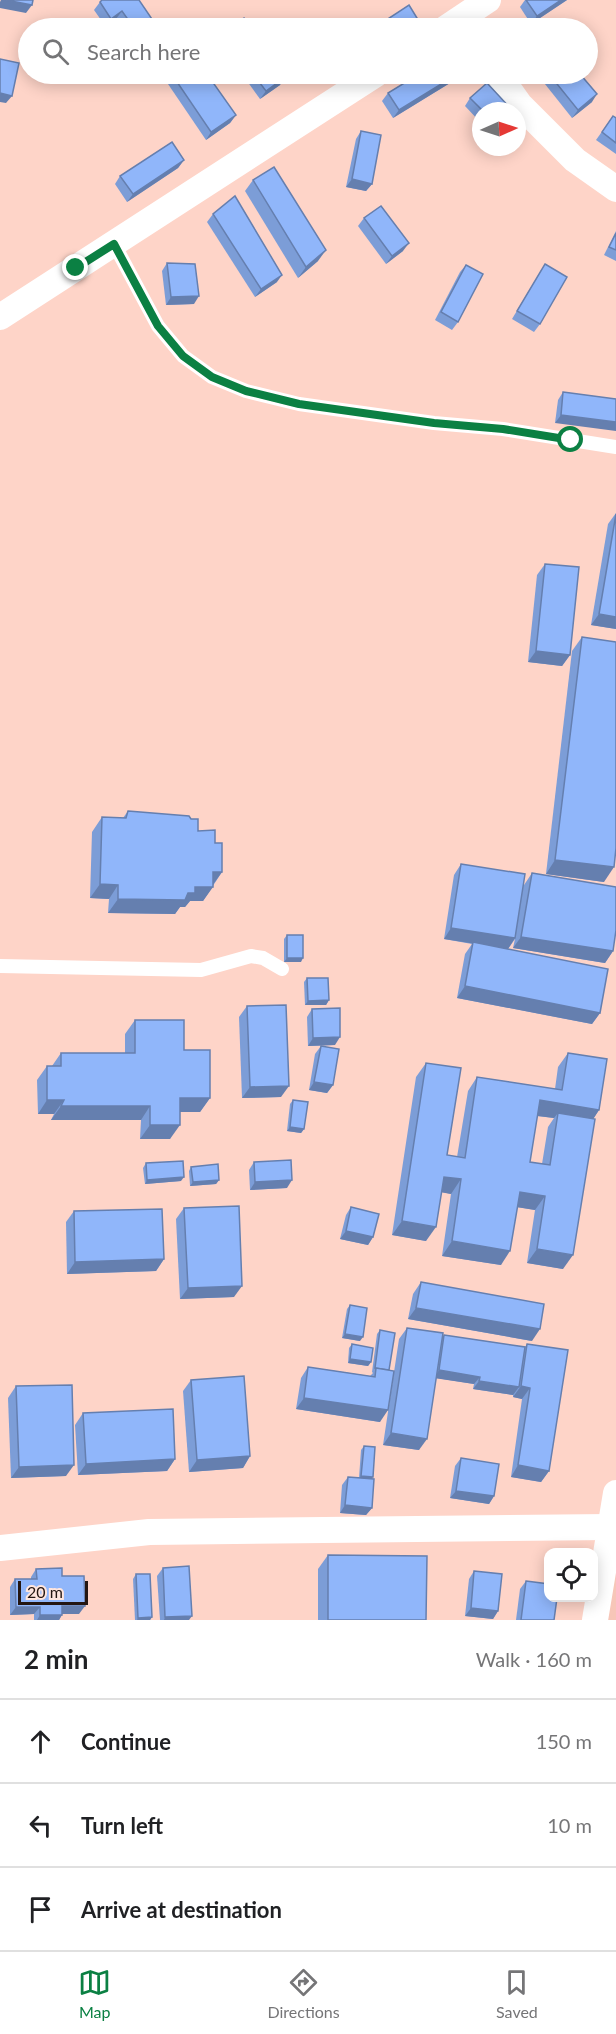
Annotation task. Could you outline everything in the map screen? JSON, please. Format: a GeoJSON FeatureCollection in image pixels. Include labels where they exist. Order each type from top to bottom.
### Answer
{"type":"FeatureCollection","features":[{"type":"Feature","properties":{"kind":"street"},"geometry":{"type":"LineString","coordinates":[[466,18],[488,0]]}},
{"type":"Feature","properties":{"kind":"street"},"geometry":{"type":"LineString","coordinates":[[0,317],[361,84]]}},
{"type":"Feature","properties":{"kind":"street"},"geometry":{"type":"LineString","coordinates":[[505,84],[520,105],[575,160],[616,189]]}},
{"type":"Feature","properties":{"kind":"street"},"geometry":{"type":"LineString","coordinates":[[596,1620],[616,1494]]}},
{"type":"Feature","properties":{"kind":"street"},"geometry":{"type":"LineString","coordinates":[[0,1548],[149,1532],[610,1527]]}},
{"type":"Feature","properties":{"kind":"lane"},"geometry":{"type":"LineString","coordinates":[[114,244],[158,326],[183,356],[212,377],[246,391],[299,404],[434,423],[503,429],[616,447]]}},
{"type":"Feature","properties":{"kind":"lane"},"geometry":{"type":"LineString","coordinates":[[0,966],[201,970],[251,956],[263,958],[282,969]]}},
{"type":"Feature","properties":{"kind":"shaded area"},"geometry":{"type":"Polygon","coordinates":[[[616,1512],[616,1620],[598,1620],[616,1512]]]}},
{"type":"Feature","properties":{"kind":"building"},"geometry":{"type":"Polygon","coordinates":[[[6,0],[33,0],[32,5],[6,0]]]}},
{"type":"Feature","properties":{"kind":"building"},"geometry":{"type":"Polygon","coordinates":[[[102,0],[139,0],[151,18],[127,18],[122,11],[110,18],[100,2],[102,0]]]}},
{"type":"Feature","properties":{"kind":"building"},"geometry":{"type":"Polygon","coordinates":[[[526,0],[561,0],[537,16],[526,0]]]}},
{"type":"Feature","properties":{"kind":"building"},"geometry":{"type":"Polygon","coordinates":[[[409,5],[417,18],[389,18],[409,5]]]}},
{"type":"Feature","properties":{"kind":"building"},"geometry":{"type":"Polygon","coordinates":[[[0,59],[18,63],[12,96],[0,93],[0,59]]]}},
{"type":"Feature","properties":{"kind":"building"},"geometry":{"type":"Polygon","coordinates":[[[178,84],[214,84],[236,115],[211,132],[178,84]]]}},
{"type":"Feature","properties":{"kind":"building"},"geometry":{"type":"Polygon","coordinates":[[[261,84],[276,84],[266,91],[261,84]]]}},
{"type":"Feature","properties":{"kind":"building"},"geometry":{"type":"Polygon","coordinates":[[[403,84],[441,84],[399,110],[388,93],[403,84]]]}},
{"type":"Feature","properties":{"kind":"building"},"geometry":{"type":"Polygon","coordinates":[[[488,84],[505,102],[474,102],[470,98],[488,84]]]}},
{"type":"Feature","properties":{"kind":"building"},"geometry":{"type":"Polygon","coordinates":[[[557,84],[588,84],[597,94],[578,110],[557,84]]]}},
{"type":"Feature","properties":{"kind":"building"},"geometry":{"type":"Polygon","coordinates":[[[613,116],[616,118],[616,143],[602,132],[613,116]]]}},
{"type":"Feature","properties":{"kind":"building"},"geometry":{"type":"Polygon","coordinates":[[[361,131],[381,135],[372,184],[352,179],[361,131]]]}},
{"type":"Feature","properties":{"kind":"building"},"geometry":{"type":"Polygon","coordinates":[[[172,142],[184,160],[133,194],[120,176],[172,142]]]}},
{"type":"Feature","properties":{"kind":"building"},"geometry":{"type":"Polygon","coordinates":[[[274,167],[326,250],[306,267],[253,180],[274,167]]]}},
{"type":"Feature","properties":{"kind":"building"},"geometry":{"type":"Polygon","coordinates":[[[235,196],[282,275],[261,289],[213,214],[235,196]]]}},
{"type":"Feature","properties":{"kind":"building"},"geometry":{"type":"Polygon","coordinates":[[[381,206],[409,243],[392,256],[364,218],[381,206]]]}},
{"type":"Feature","properties":{"kind":"building"},"geometry":{"type":"Polygon","coordinates":[[[616,233],[616,250],[609,247],[616,233]]]}},
{"type":"Feature","properties":{"kind":"building"},"geometry":{"type":"Polygon","coordinates":[[[167,263],[195,264],[199,296],[171,297],[167,263]]]}},
{"type":"Feature","properties":{"kind":"building"},"geometry":{"type":"Polygon","coordinates":[[[545,264],[567,277],[540,324],[517,311],[545,264]]]}},
{"type":"Feature","properties":{"kind":"building"},"geometry":{"type":"Polygon","coordinates":[[[466,265],[483,274],[458,322],[441,312],[466,265]]]}},
{"type":"Feature","properties":{"kind":"building"},"geometry":{"type":"Polygon","coordinates":[[[563,392],[616,399],[616,422],[561,415],[563,392]]]}},
{"type":"Feature","properties":{"kind":"building"},"geometry":{"type":"Polygon","coordinates":[[[616,514],[616,617],[599,614],[616,514]]]}},
{"type":"Feature","properties":{"kind":"building"},"geometry":{"type":"Polygon","coordinates":[[[545,564],[579,567],[570,655],[536,651],[545,564]]]}},
{"type":"Feature","properties":{"kind":"building"},"geometry":{"type":"Polygon","coordinates":[[[582,637],[616,642],[616,848],[614,867],[555,860],[582,637]]]}},
{"type":"Feature","properties":{"kind":"building"},"geometry":{"type":"Polygon","coordinates":[[[128,811],[189,816],[191,819],[198,819],[198,831],[215,830],[215,843],[222,843],[222,872],[213,872],[213,887],[195,887],[195,893],[188,893],[185,900],[118,899],[118,885],[100,884],[102,817],[126,818],[128,811]]]}},
{"type":"Feature","properties":{"kind":"building"},"geometry":{"type":"Polygon","coordinates":[[[461,864],[525,874],[515,938],[451,928],[461,864]]]}},
{"type":"Feature","properties":{"kind":"building"},"geometry":{"type":"Polygon","coordinates":[[[532,873],[616,887],[616,930],[613,951],[521,937],[532,873]]]}},
{"type":"Feature","properties":{"kind":"building"},"geometry":{"type":"Polygon","coordinates":[[[287,935],[303,935],[303,958],[287,958],[287,935]]]}},
{"type":"Feature","properties":{"kind":"building"},"geometry":{"type":"Polygon","coordinates":[[[473,942],[608,969],[600,1013],[465,986],[473,942]]]}},
{"type":"Feature","properties":{"kind":"building"},"geometry":{"type":"Polygon","coordinates":[[[307,978],[328,978],[329,1000],[308,1001],[307,978]]]}},
{"type":"Feature","properties":{"kind":"building"},"geometry":{"type":"Polygon","coordinates":[[[286,1005],[289,1086],[250,1087],[247,1006],[286,1005]]]}},
{"type":"Feature","properties":{"kind":"building"},"geometry":{"type":"Polygon","coordinates":[[[340,1008],[340,1037],[313,1038],[312,1009],[340,1008]]]}},
{"type":"Feature","properties":{"kind":"building"},"geometry":{"type":"Polygon","coordinates":[[[135,1020],[184,1020],[184,1050],[210,1050],[210,1098],[180,1098],[180,1125],[150,1125],[150,1106],[61,1106],[64,1100],[47,1100],[47,1066],[61,1066],[61,1053],[135,1053],[135,1020]]]}},
{"type":"Feature","properties":{"kind":"building"},"geometry":{"type":"Polygon","coordinates":[[[321,1046],[339,1049],[333,1085],[314,1082],[321,1046]]]}},
{"type":"Feature","properties":{"kind":"building"},"geometry":{"type":"Polygon","coordinates":[[[568,1053],[607,1059],[599,1110],[540,1100],[530,1162],[550,1165],[558,1113],[595,1119],[573,1255],[537,1249],[545,1196],[520,1192],[510,1251],[452,1241],[461,1179],[444,1177],[436,1227],[402,1221],[426,1063],[461,1068],[447,1155],[465,1158],[477,1077],[562,1090],[568,1053]]]}},
{"type":"Feature","properties":{"kind":"building"},"geometry":{"type":"Polygon","coordinates":[[[293,1100],[308,1102],[304,1129],[290,1127],[293,1100]]]}},
{"type":"Feature","properties":{"kind":"building"},"geometry":{"type":"Polygon","coordinates":[[[291,1160],[292,1180],[255,1182],[254,1162],[291,1160]]]}},
{"type":"Feature","properties":{"kind":"building"},"geometry":{"type":"Polygon","coordinates":[[[183,1161],[184,1177],[147,1180],[146,1163],[183,1161]]]}},
{"type":"Feature","properties":{"kind":"building"},"geometry":{"type":"Polygon","coordinates":[[[218,1164],[219,1180],[193,1182],[191,1167],[218,1164]]]}},
{"type":"Feature","properties":{"kind":"building"},"geometry":{"type":"Polygon","coordinates":[[[239,1206],[242,1286],[188,1288],[184,1208],[239,1206]]]}},
{"type":"Feature","properties":{"kind":"building"},"geometry":{"type":"Polygon","coordinates":[[[351,1207],[379,1214],[373,1237],[346,1231],[351,1207]]]}},
{"type":"Feature","properties":{"kind":"building"},"geometry":{"type":"Polygon","coordinates":[[[162,1209],[164,1259],[75,1262],[74,1211],[162,1209]]]}},
{"type":"Feature","properties":{"kind":"building"},"geometry":{"type":"Polygon","coordinates":[[[421,1282],[544,1304],[540,1329],[416,1308],[421,1282]]]}},
{"type":"Feature","properties":{"kind":"building"},"geometry":{"type":"Polygon","coordinates":[[[350,1305],[367,1308],[363,1337],[345,1334],[350,1305]]]}},
{"type":"Feature","properties":{"kind":"building"},"geometry":{"type":"Polygon","coordinates":[[[407,1328],[443,1333],[427,1439],[391,1433],[407,1328]]]}},
{"type":"Feature","properties":{"kind":"building"},"geometry":{"type":"Polygon","coordinates":[[[380,1330],[395,1333],[389,1370],[375,1368],[380,1330]]]}},
{"type":"Feature","properties":{"kind":"building"},"geometry":{"type":"Polygon","coordinates":[[[444,1335],[525,1347],[519,1387],[479,1381],[480,1377],[439,1370],[444,1335]]]}},
{"type":"Feature","properties":{"kind":"building"},"geometry":{"type":"Polygon","coordinates":[[[352,1344],[373,1348],[371,1362],[350,1359],[352,1344]]]}},
{"type":"Feature","properties":{"kind":"building"},"geometry":{"type":"Polygon","coordinates":[[[527,1344],[568,1350],[549,1471],[518,1465],[530,1388],[521,1386],[527,1344]]]}},
{"type":"Feature","properties":{"kind":"building"},"geometry":{"type":"Polygon","coordinates":[[[308,1367],[375,1377],[376,1368],[394,1371],[388,1410],[304,1398],[308,1367]]]}},
{"type":"Feature","properties":{"kind":"building"},"geometry":{"type":"Polygon","coordinates":[[[244,1376],[250,1456],[197,1460],[191,1380],[244,1376]]]}},
{"type":"Feature","properties":{"kind":"building"},"geometry":{"type":"Polygon","coordinates":[[[72,1385],[74,1465],[19,1467],[16,1386],[72,1385]]]}},
{"type":"Feature","properties":{"kind":"building"},"geometry":{"type":"Polygon","coordinates":[[[173,1409],[175,1459],[86,1464],[83,1413],[173,1409]]]}},
{"type":"Feature","properties":{"kind":"building"},"geometry":{"type":"Polygon","coordinates":[[[364,1446],[375,1447],[373,1477],[361,1476],[364,1446]]]}},
{"type":"Feature","properties":{"kind":"building"},"geometry":{"type":"Polygon","coordinates":[[[461,1458],[499,1464],[494,1496],[456,1491],[461,1458]]]}},
{"type":"Feature","properties":{"kind":"building"},"geometry":{"type":"Polygon","coordinates":[[[348,1477],[374,1479],[372,1508],[345,1505],[348,1477]]]}},
{"type":"Feature","properties":{"kind":"building"},"geometry":{"type":"Polygon","coordinates":[[[328,1555],[427,1556],[426,1620],[328,1620],[328,1555]]]}},
{"type":"Feature","properties":{"kind":"building"},"geometry":{"type":"Polygon","coordinates":[[[189,1566],[192,1616],[165,1617],[163,1568],[189,1566]]]}},
{"type":"Feature","properties":{"kind":"building"},"geometry":{"type":"Polygon","coordinates":[[[62,1568],[62,1576],[84,1576],[85,1606],[62,1606],[62,1615],[40,1615],[40,1607],[16,1607],[15,1579],[37,1579],[36,1569],[62,1568]]]}},
{"type":"Feature","properties":{"kind":"building"},"geometry":{"type":"Polygon","coordinates":[[[474,1571],[502,1574],[498,1611],[471,1608],[474,1571]]]}},
{"type":"Feature","properties":{"kind":"building"},"geometry":{"type":"Polygon","coordinates":[[[136,1574],[150,1574],[152,1617],[138,1618],[136,1574]]]}},
{"type":"Feature","properties":{"kind":"building"},"geometry":{"type":"Polygon","coordinates":[[[526,1581],[544,1583],[544,1602],[556,1602],[554,1620],[521,1620],[526,1581]]]}},
{"type":"Feature","properties":{"kind":"route"},"geometry":{"type":"LineString","coordinates":[[76,268],[114,244],[158,326],[183,356],[212,377],[246,391],[299,404],[434,423],[503,429],[571,440]]}}]}
